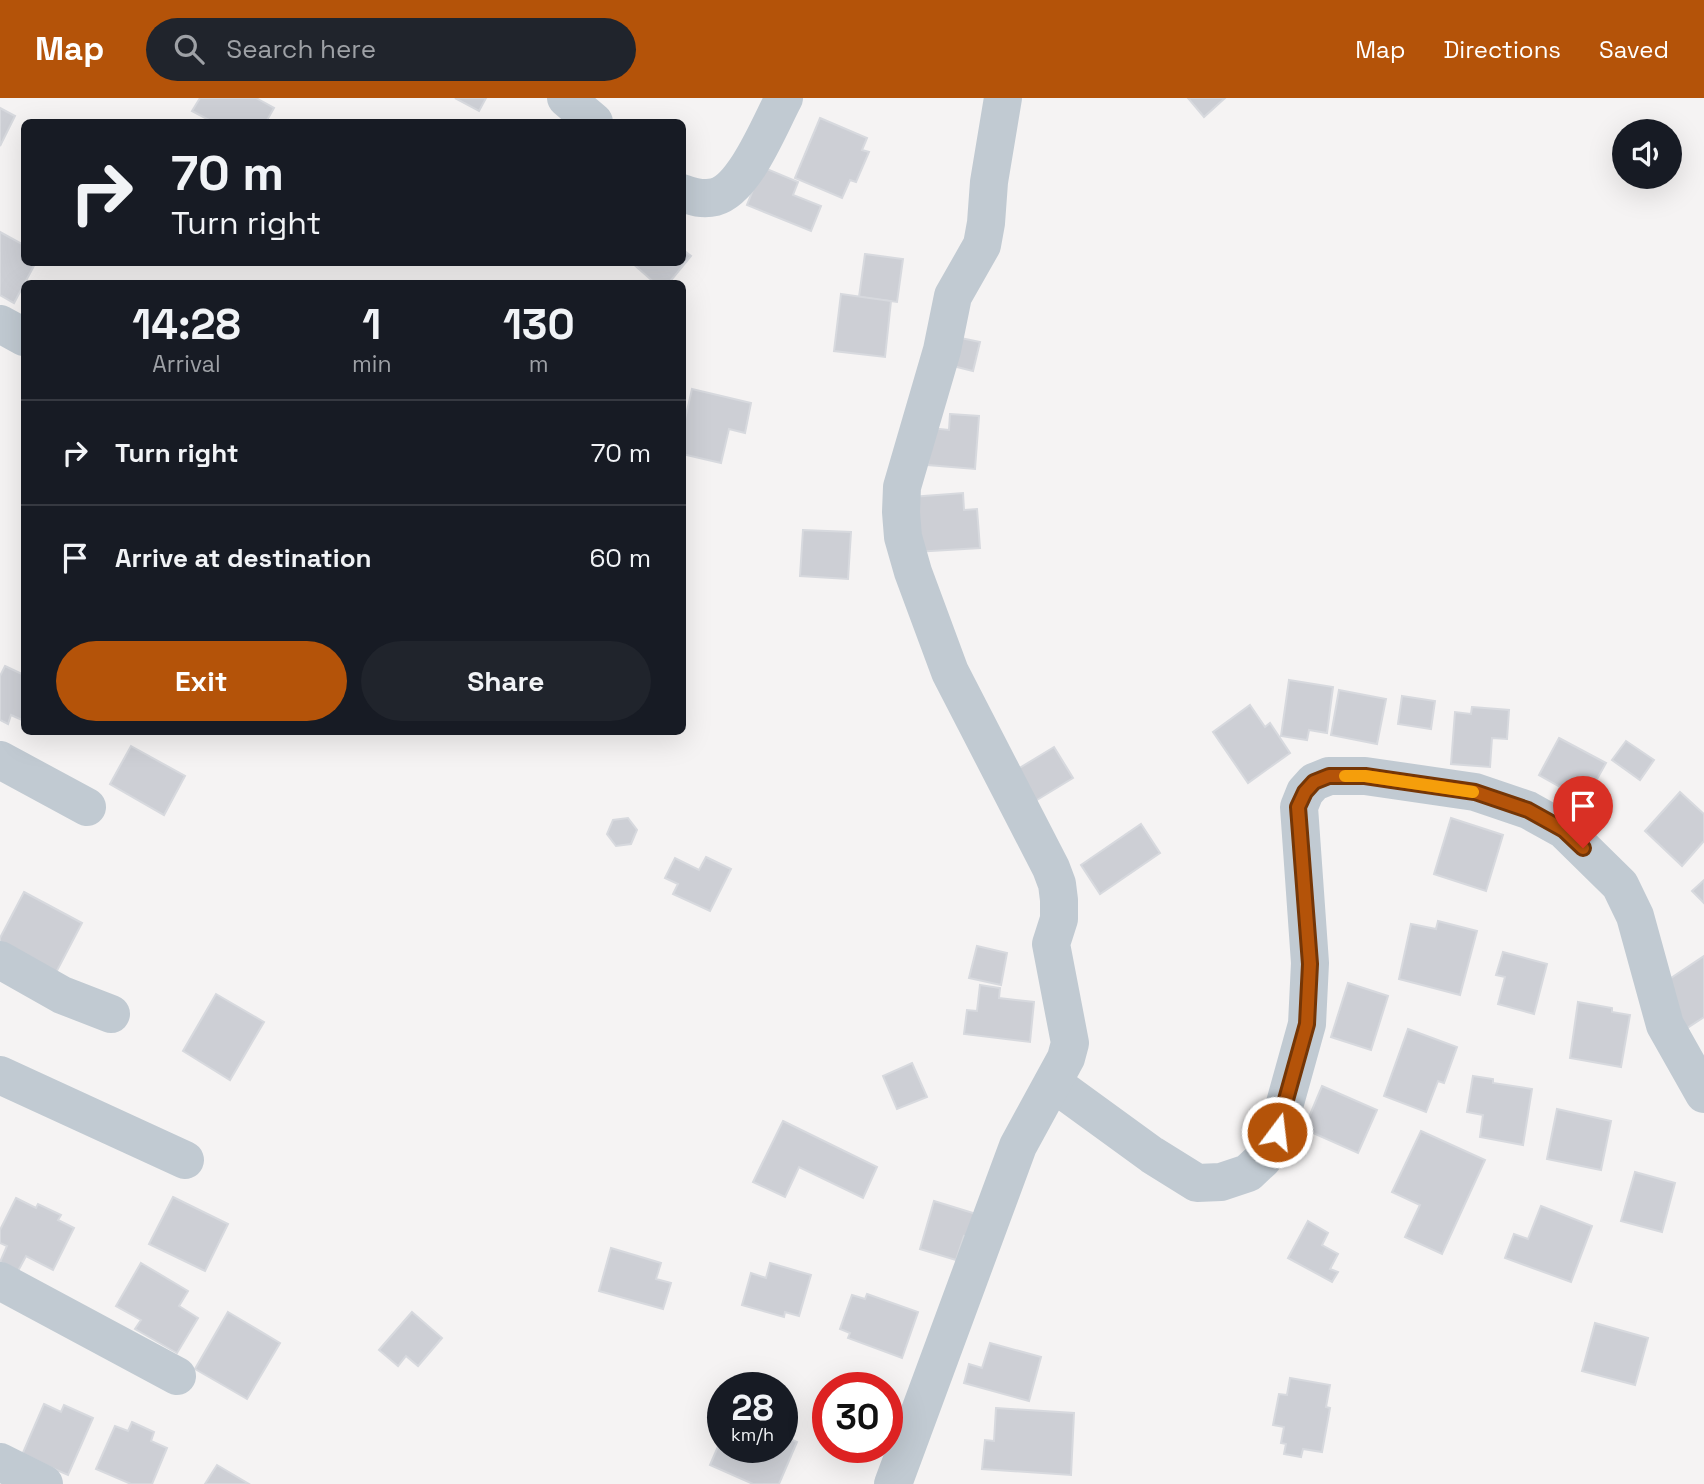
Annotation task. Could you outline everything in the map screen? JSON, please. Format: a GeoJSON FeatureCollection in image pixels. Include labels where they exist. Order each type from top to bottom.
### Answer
{"type":"FeatureCollection","features":[{"type":"Feature","properties":{"kind":"street"},"geometry":{"type":"LineString","coordinates":[[566,98],[590,119]]}},
{"type":"Feature","properties":{"kind":"street"},"geometry":{"type":"LineString","coordinates":[[686,195],[700,199],[716,197],[729,190],[753,159],[784,98]]}},
{"type":"Feature","properties":{"kind":"street"},"geometry":{"type":"LineString","coordinates":[[894,1484],[1018,1146],[1066,1058],[1070,1043],[1051,944],[1059,919],[1057,884],[950,672],[913,572],[903,537],[901,512],[902,487],[942,350],[953,296],[982,245],[1003,98]]}},
{"type":"Feature","properties":{"kind":"street"},"geometry":{"type":"LineString","coordinates":[[0,324],[21,335]]}},
{"type":"Feature","properties":{"kind":"street"},"geometry":{"type":"LineString","coordinates":[[0,760],[88,807]]}},
{"type":"Feature","properties":{"kind":"street"},"geometry":{"type":"LineString","coordinates":[[1053,1083],[1152,1155],[1196,1183],[1221,1182],[1248,1173],[1263,1159],[1277,1132],[1307,1024],[1310,964],[1298,807],[1305,792],[1314,782],[1329,776],[1365,776],[1475,792],[1528,810],[1564,830],[1620,885],[1635,916],[1665,1025],[1704,1094]]}},
{"type":"Feature","properties":{"kind":"street"},"geometry":{"type":"LineString","coordinates":[[0,960],[62,995],[111,1014]]}},
{"type":"Feature","properties":{"kind":"street"},"geometry":{"type":"LineString","coordinates":[[0,1074],[185,1160]]}},
{"type":"Feature","properties":{"kind":"street"},"geometry":{"type":"LineString","coordinates":[[0,1281],[177,1376]]}},
{"type":"Feature","properties":{"kind":"street"},"geometry":{"type":"LineString","coordinates":[[0,1462],[44,1484]]}},
{"type":"Feature","properties":{"kind":"building"},"geometry":{"type":"Polygon","coordinates":[[[200,98],[256,98],[274,108],[268,119],[207,119],[192,111],[200,98]]]}},
{"type":"Feature","properties":{"kind":"building"},"geometry":{"type":"Polygon","coordinates":[[[455,98],[486,98],[479,111],[455,98]]]}},
{"type":"Feature","properties":{"kind":"building"},"geometry":{"type":"Polygon","coordinates":[[[1188,98],[1225,98],[1204,117],[1188,98]]]}},
{"type":"Feature","properties":{"kind":"building"},"geometry":{"type":"Polygon","coordinates":[[[0,108],[15,116],[0,146],[0,108]]]}},
{"type":"Feature","properties":{"kind":"building"},"geometry":{"type":"Polygon","coordinates":[[[820,118],[867,138],[862,150],[869,152],[856,182],[850,180],[842,198],[795,178],[820,118]]]}},
{"type":"Feature","properties":{"kind":"building"},"geometry":{"type":"Polygon","coordinates":[[[762,167],[798,182],[793,195],[821,206],[811,231],[747,205],[762,167]]]}},
{"type":"Feature","properties":{"kind":"building"},"geometry":{"type":"Polygon","coordinates":[[[0,232],[21,243],[21,266],[34,266],[26,280],[21,280],[21,290],[14,303],[0,295],[0,232]]]}},
{"type":"Feature","properties":{"kind":"building"},"geometry":{"type":"Polygon","coordinates":[[[865,254],[903,259],[897,302],[859,297],[865,254]]]}},
{"type":"Feature","properties":{"kind":"building"},"geometry":{"type":"Polygon","coordinates":[[[636,266],[683,266],[671,280],[651,280],[636,266]]]}},
{"type":"Feature","properties":{"kind":"building"},"geometry":{"type":"Polygon","coordinates":[[[841,294],[891,301],[885,357],[834,351],[841,294]]]}},
{"type":"Feature","properties":{"kind":"building"},"geometry":{"type":"Polygon","coordinates":[[[956,337],[980,342],[973,371],[949,365],[956,337]]]}},
{"type":"Feature","properties":{"kind":"building"},"geometry":{"type":"Polygon","coordinates":[[[692,389],[751,403],[745,433],[729,429],[721,463],[686,455],[686,415],[692,389]]]}},
{"type":"Feature","properties":{"kind":"building"},"geometry":{"type":"Polygon","coordinates":[[[950,414],[979,416],[975,469],[928,465],[931,428],[949,430],[950,414]]]}},
{"type":"Feature","properties":{"kind":"building"},"geometry":{"type":"Polygon","coordinates":[[[963,493],[964,510],[977,509],[980,548],[915,552],[911,497],[963,493]]]}},
{"type":"Feature","properties":{"kind":"building"},"geometry":{"type":"Polygon","coordinates":[[[803,530],[851,532],[848,579],[800,576],[803,530]]]}},
{"type":"Feature","properties":{"kind":"building"},"geometry":{"type":"Polygon","coordinates":[[[5,666],[21,674],[21,720],[11,715],[8,724],[0,720],[0,676],[5,666]]]}},
{"type":"Feature","properties":{"kind":"building"},"geometry":{"type":"Polygon","coordinates":[[[1289,680],[1333,687],[1327,733],[1309,730],[1307,740],[1281,736],[1289,680]]]}},
{"type":"Feature","properties":{"kind":"building"},"geometry":{"type":"Polygon","coordinates":[[[1339,690],[1386,699],[1377,744],[1331,735],[1339,690]]]}},
{"type":"Feature","properties":{"kind":"building"},"geometry":{"type":"Polygon","coordinates":[[[1402,696],[1435,701],[1431,729],[1398,724],[1402,696]]]}},
{"type":"Feature","properties":{"kind":"building"},"geometry":{"type":"Polygon","coordinates":[[[1250,705],[1265,727],[1270,723],[1290,753],[1248,783],[1213,732],[1250,705]]]}},
{"type":"Feature","properties":{"kind":"building"},"geometry":{"type":"Polygon","coordinates":[[[1472,707],[1509,710],[1507,739],[1492,738],[1490,767],[1451,764],[1455,712],[1471,714],[1472,707]]]}},
{"type":"Feature","properties":{"kind":"building"},"geometry":{"type":"Polygon","coordinates":[[[1559,738],[1606,763],[1581,808],[1555,797],[1560,787],[1539,775],[1559,738]]]}},
{"type":"Feature","properties":{"kind":"building"},"geometry":{"type":"Polygon","coordinates":[[[1626,741],[1654,760],[1640,780],[1612,760],[1626,741]]]}},
{"type":"Feature","properties":{"kind":"building"},"geometry":{"type":"Polygon","coordinates":[[[131,746],[185,776],[164,815],[110,784],[131,746]]]}},
{"type":"Feature","properties":{"kind":"building"},"geometry":{"type":"Polygon","coordinates":[[[1054,747],[1073,778],[1032,803],[1013,772],[1054,747]]]}},
{"type":"Feature","properties":{"kind":"building"},"geometry":{"type":"Polygon","coordinates":[[[1680,792],[1704,814],[1704,841],[1682,866],[1645,831],[1680,792]]]}},
{"type":"Feature","properties":{"kind":"building"},"geometry":{"type":"Polygon","coordinates":[[[628,818],[637,830],[631,844],[616,846],[607,834],[613,820],[628,818]]]}},
{"type":"Feature","properties":{"kind":"building"},"geometry":{"type":"Polygon","coordinates":[[[1451,818],[1503,835],[1486,891],[1434,874],[1451,818]]]}},
{"type":"Feature","properties":{"kind":"building"},"geometry":{"type":"Polygon","coordinates":[[[1141,824],[1160,853],[1100,894],[1081,865],[1141,824]]]}},
{"type":"Feature","properties":{"kind":"building"},"geometry":{"type":"Polygon","coordinates":[[[706,857],[731,869],[710,911],[673,894],[678,884],[665,878],[675,858],[699,870],[706,857]]]}},
{"type":"Feature","properties":{"kind":"building"},"geometry":{"type":"Polygon","coordinates":[[[1704,880],[1704,903],[1692,891],[1704,880]]]}},
{"type":"Feature","properties":{"kind":"building"},"geometry":{"type":"Polygon","coordinates":[[[24,892],[82,923],[50,984],[0,957],[0,938],[24,892]]]}},
{"type":"Feature","properties":{"kind":"building"},"geometry":{"type":"Polygon","coordinates":[[[1438,921],[1477,931],[1460,995],[1399,979],[1411,924],[1436,929],[1438,921]]]}},
{"type":"Feature","properties":{"kind":"building"},"geometry":{"type":"Polygon","coordinates":[[[977,946],[1007,953],[1001,985],[969,978],[977,946]]]}},
{"type":"Feature","properties":{"kind":"building"},"geometry":{"type":"Polygon","coordinates":[[[1503,952],[1547,964],[1534,1014],[1498,1004],[1505,977],[1496,975],[1503,952]]]}},
{"type":"Feature","properties":{"kind":"building"},"geometry":{"type":"Polygon","coordinates":[[[1704,956],[1704,1017],[1684,1030],[1656,988],[1704,956]]]}},
{"type":"Feature","properties":{"kind":"building"},"geometry":{"type":"Polygon","coordinates":[[[1348,983],[1388,996],[1371,1050],[1331,1037],[1348,983]]]}},
{"type":"Feature","properties":{"kind":"building"},"geometry":{"type":"Polygon","coordinates":[[[980,985],[1000,988],[999,998],[1034,1002],[1030,1042],[964,1034],[967,1010],[977,1011],[980,985]]]}},
{"type":"Feature","properties":{"kind":"building"},"geometry":{"type":"Polygon","coordinates":[[[216,994],[264,1022],[230,1080],[183,1051],[216,994]]]}},
{"type":"Feature","properties":{"kind":"building"},"geometry":{"type":"Polygon","coordinates":[[[1578,1002],[1612,1008],[1612,1012],[1630,1015],[1621,1067],[1570,1058],[1578,1002]]]}},
{"type":"Feature","properties":{"kind":"building"},"geometry":{"type":"Polygon","coordinates":[[[1408,1029],[1457,1047],[1444,1083],[1438,1081],[1426,1112],[1384,1096],[1408,1029]]]}},
{"type":"Feature","properties":{"kind":"building"},"geometry":{"type":"Polygon","coordinates":[[[912,1063],[927,1097],[897,1109],[883,1076],[912,1063]]]}},
{"type":"Feature","properties":{"kind":"building"},"geometry":{"type":"Polygon","coordinates":[[[1473,1076],[1493,1079],[1493,1083],[1532,1089],[1523,1145],[1480,1137],[1483,1115],[1467,1112],[1473,1076]]]}},
{"type":"Feature","properties":{"kind":"building"},"geometry":{"type":"Polygon","coordinates":[[[1322,1086],[1377,1110],[1358,1153],[1304,1129],[1322,1086]]]}},
{"type":"Feature","properties":{"kind":"building"},"geometry":{"type":"Polygon","coordinates":[[[1557,1109],[1611,1121],[1601,1170],[1547,1159],[1557,1109]]]}},
{"type":"Feature","properties":{"kind":"building"},"geometry":{"type":"Polygon","coordinates":[[[783,1121],[877,1167],[863,1198],[799,1167],[785,1197],[753,1182],[783,1121]]]}},
{"type":"Feature","properties":{"kind":"building"},"geometry":{"type":"Polygon","coordinates":[[[1421,1131],[1485,1160],[1442,1254],[1405,1237],[1420,1205],[1392,1192],[1421,1131]]]}},
{"type":"Feature","properties":{"kind":"building"},"geometry":{"type":"Polygon","coordinates":[[[1635,1172],[1675,1183],[1662,1232],[1621,1221],[1635,1172]]]}},
{"type":"Feature","properties":{"kind":"building"},"geometry":{"type":"Polygon","coordinates":[[[173,1197],[228,1224],[205,1271],[149,1244],[173,1197]]]}},
{"type":"Feature","properties":{"kind":"building"},"geometry":{"type":"Polygon","coordinates":[[[16,1198],[36,1208],[38,1204],[61,1215],[58,1220],[74,1228],[53,1270],[26,1256],[18,1271],[0,1262],[7,1246],[0,1243],[0,1230],[16,1198]]]}},
{"type":"Feature","properties":{"kind":"building"},"geometry":{"type":"Polygon","coordinates":[[[934,1201],[976,1214],[969,1237],[964,1236],[956,1260],[920,1249],[934,1201]]]}},
{"type":"Feature","properties":{"kind":"building"},"geometry":{"type":"Polygon","coordinates":[[[1541,1206],[1592,1226],[1571,1282],[1505,1258],[1514,1234],[1528,1239],[1541,1206]]]}},
{"type":"Feature","properties":{"kind":"building"},"geometry":{"type":"Polygon","coordinates":[[[1308,1221],[1328,1233],[1322,1245],[1338,1254],[1330,1269],[1338,1272],[1332,1282],[1288,1258],[1308,1221]]]}},
{"type":"Feature","properties":{"kind":"building"},"geometry":{"type":"Polygon","coordinates":[[[611,1248],[661,1263],[656,1279],[671,1283],[663,1309],[599,1291],[611,1248]]]}},
{"type":"Feature","properties":{"kind":"building"},"geometry":{"type":"Polygon","coordinates":[[[141,1263],[188,1291],[179,1306],[198,1318],[177,1353],[135,1329],[141,1320],[116,1306],[141,1263]]]}},
{"type":"Feature","properties":{"kind":"building"},"geometry":{"type":"Polygon","coordinates":[[[770,1263],[811,1275],[799,1316],[785,1312],[784,1317],[742,1305],[751,1273],[766,1278],[770,1263]]]}},
{"type":"Feature","properties":{"kind":"building"},"geometry":{"type":"Polygon","coordinates":[[[867,1294],[918,1312],[902,1358],[848,1338],[850,1333],[840,1329],[852,1295],[865,1299],[867,1294]]]}},
{"type":"Feature","properties":{"kind":"building"},"geometry":{"type":"Polygon","coordinates":[[[228,1312],[280,1343],[247,1399],[195,1369],[228,1312]]]}},
{"type":"Feature","properties":{"kind":"building"},"geometry":{"type":"Polygon","coordinates":[[[412,1312],[442,1338],[418,1366],[406,1356],[398,1366],[379,1350],[412,1312]]]}},
{"type":"Feature","properties":{"kind":"building"},"geometry":{"type":"Polygon","coordinates":[[[1595,1323],[1648,1338],[1635,1385],[1582,1371],[1595,1323]]]}},
{"type":"Feature","properties":{"kind":"building"},"geometry":{"type":"Polygon","coordinates":[[[990,1343],[1041,1357],[1029,1401],[964,1383],[969,1364],[982,1368],[990,1343]]]}},
{"type":"Feature","properties":{"kind":"building"},"geometry":{"type":"Polygon","coordinates":[[[1290,1378],[1330,1385],[1326,1407],[1330,1408],[1322,1452],[1303,1449],[1301,1457],[1284,1454],[1286,1444],[1281,1443],[1284,1427],[1273,1425],[1279,1394],[1287,1395],[1290,1378]]]}},
{"type":"Feature","properties":{"kind":"building"},"geometry":{"type":"Polygon","coordinates":[[[44,1404],[61,1412],[64,1405],[93,1418],[68,1475],[22,1455],[44,1404]]]}},
{"type":"Feature","properties":{"kind":"building"},"geometry":{"type":"Polygon","coordinates":[[[996,1408],[1074,1413],[1071,1475],[982,1469],[985,1440],[994,1441],[996,1408]]]}},
{"type":"Feature","properties":{"kind":"building"},"geometry":{"type":"Polygon","coordinates":[[[132,1422],[154,1432],[151,1441],[167,1448],[152,1484],[131,1484],[96,1469],[115,1426],[128,1431],[132,1422]]]}},
{"type":"Feature","properties":{"kind":"building"},"geometry":{"type":"Polygon","coordinates":[[[788,1463],[779,1484],[753,1484],[710,1465],[788,1463]]]}},
{"type":"Feature","properties":{"kind":"building"},"geometry":{"type":"Polygon","coordinates":[[[217,1465],[249,1484],[205,1484],[217,1465]]]}},
{"type":"Feature","properties":{"kind":"slow traffic"},"geometry":{"type":"LineString","coordinates":[[1345,776],[1365,776],[1473,792]]}},
{"type":"Feature","properties":{"kind":"route"},"geometry":{"type":"LineString","coordinates":[[1277,1132],[1307,1024],[1310,964],[1298,807],[1305,792],[1314,782],[1329,776],[1365,776],[1475,792],[1528,810],[1564,830],[1583,848]]}}]}
